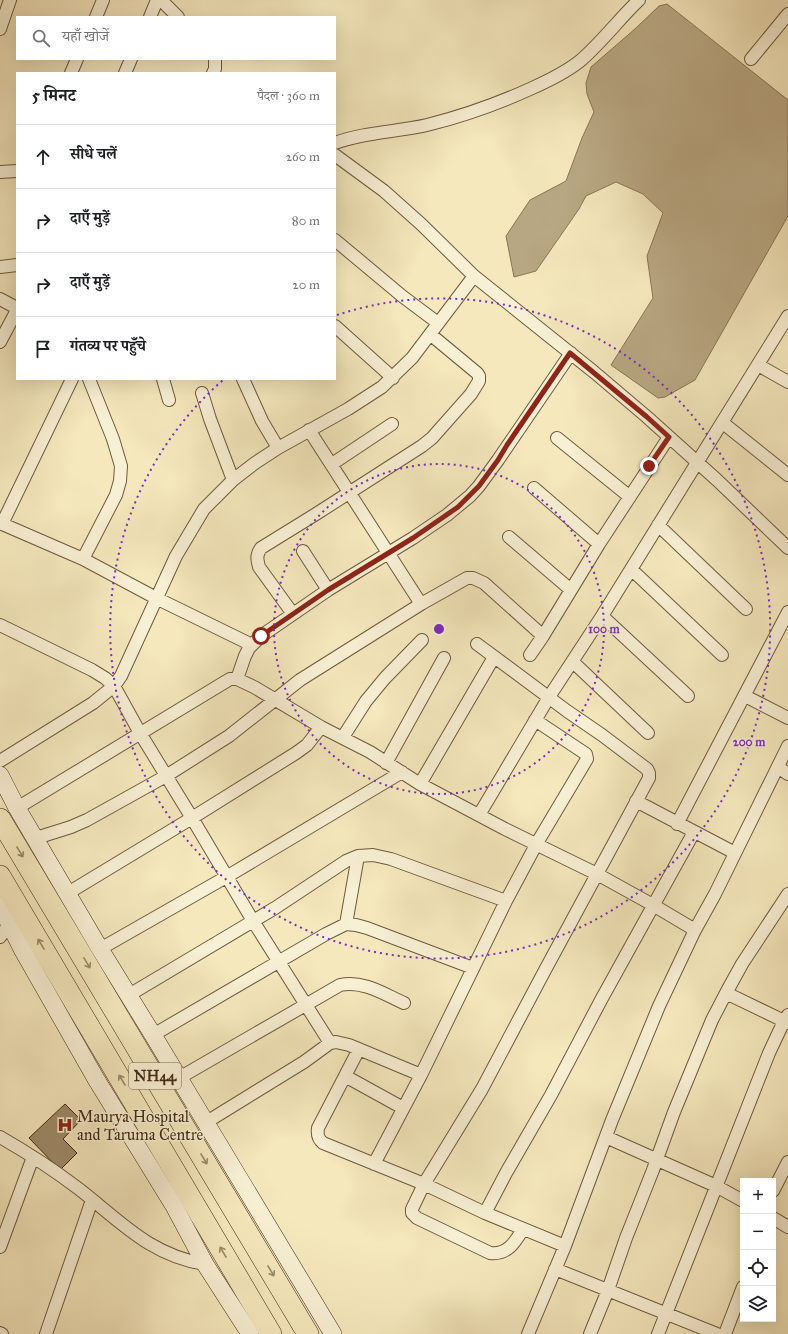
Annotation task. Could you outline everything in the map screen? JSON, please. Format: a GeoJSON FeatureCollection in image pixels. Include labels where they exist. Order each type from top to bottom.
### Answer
{"type":"FeatureCollection","features":[{"type":"Feature","properties":{"kind":"highway","name":"NH44"},"geometry":{"type":"LineString","coordinates":[[9,813],[308,1334]]}},
{"type":"Feature","properties":{"kind":"highway","name":"NH44"},"geometry":{"type":"LineString","coordinates":[[0,876],[271,1334]]}},
{"type":"Feature","properties":{"kind":"street"},"geometry":{"type":"LineString","coordinates":[[0,29],[10,0]]}},
{"type":"Feature","properties":{"kind":"street"},"geometry":{"type":"LineString","coordinates":[[96,16],[103,0]]}},
{"type":"Feature","properties":{"kind":"street"},"geometry":{"type":"LineString","coordinates":[[150,16],[157,0]]}},
{"type":"Feature","properties":{"kind":"street"},"geometry":{"type":"LineString","coordinates":[[160,0],[177,16]]}},
{"type":"Feature","properties":{"kind":"street"},"geometry":{"type":"LineString","coordinates":[[336,143],[370,134],[407,130],[447,120],[507,99],[559,76],[580,61],[602,42],[639,0]]}},
{"type":"Feature","properties":{"kind":"street"},"geometry":{"type":"LineString","coordinates":[[751,59],[788,14]]}},
{"type":"Feature","properties":{"kind":"street"},"geometry":{"type":"LineString","coordinates":[[70,72],[76,60]]}},
{"type":"Feature","properties":{"kind":"street"},"geometry":{"type":"LineString","coordinates":[[125,72],[131,60]]}},
{"type":"Feature","properties":{"kind":"street"},"geometry":{"type":"LineString","coordinates":[[214,72],[215,60]]}},
{"type":"Feature","properties":{"kind":"street"},"geometry":{"type":"LineString","coordinates":[[336,156],[400,205],[474,276],[647,417],[698,462],[788,548]]}},
{"type":"Feature","properties":{"kind":"street"},"geometry":{"type":"LineString","coordinates":[[0,172],[16,171]]}},
{"type":"Feature","properties":{"kind":"street"},"geometry":{"type":"LineString","coordinates":[[336,241],[402,296],[438,323]]}},
{"type":"Feature","properties":{"kind":"street"},"geometry":{"type":"LineString","coordinates":[[0,267],[16,265]]}},
{"type":"Feature","properties":{"kind":"street"},"geometry":{"type":"LineString","coordinates":[[0,761],[93,703],[114,686],[121,676],[176,556],[204,509],[233,480],[278,448],[367,398],[394,378],[412,358],[474,276]]}},
{"type":"Feature","properties":{"kind":"street"},"geometry":{"type":"LineString","coordinates":[[0,299],[16,308]]}},
{"type":"Feature","properties":{"kind":"street"},"geometry":{"type":"LineString","coordinates":[[0,342],[16,311]]}},
{"type":"Feature","properties":{"kind":"street"},"geometry":{"type":"LineString","coordinates":[[479,815],[549,697],[602,616],[788,316]]}},
{"type":"Feature","properties":{"kind":"street"},"geometry":{"type":"LineString","coordinates":[[336,327],[394,378]]}},
{"type":"Feature","properties":{"kind":"street"},"geometry":{"type":"LineString","coordinates":[[293,614],[259,567],[257,553],[267,543],[350,493],[422,446],[432,438],[479,381],[479,376],[477,373],[430,334]]}},
{"type":"Feature","properties":{"kind":"street"},"geometry":{"type":"LineString","coordinates":[[236,680],[244,656],[261,636],[328,590],[389,553],[447,515],[470,496],[479,486],[570,353]]}},
{"type":"Feature","properties":{"kind":"street"},"geometry":{"type":"LineString","coordinates":[[758,366],[788,382]]}},
{"type":"Feature","properties":{"kind":"street"},"geometry":{"type":"LineString","coordinates":[[72,380],[1,523],[83,559],[156,598],[252,645]]}},
{"type":"Feature","properties":{"kind":"street"},"geometry":{"type":"LineString","coordinates":[[83,559],[116,495],[120,481],[121,466],[113,438],[89,380]]}},
{"type":"Feature","properties":{"kind":"street"},"geometry":{"type":"LineString","coordinates":[[163,380],[169,400]]}},
{"type":"Feature","properties":{"kind":"street"},"geometry":{"type":"LineString","coordinates":[[243,380],[262,422],[278,448]]}},
{"type":"Feature","properties":{"kind":"street"},"geometry":{"type":"LineString","coordinates":[[202,394],[233,480]]}},
{"type":"Feature","properties":{"kind":"street"},"geometry":{"type":"LineString","coordinates":[[723,423],[788,475]]}},
{"type":"Feature","properties":{"kind":"street"},"geometry":{"type":"LineString","coordinates":[[332,464],[392,424]]}},
{"type":"Feature","properties":{"kind":"street"},"geometry":{"type":"LineString","coordinates":[[309,430],[421,604]]}},
{"type":"Feature","properties":{"kind":"street"},"geometry":{"type":"LineString","coordinates":[[530,655],[599,544],[669,437]]}},
{"type":"Feature","properties":{"kind":"street"},"geometry":{"type":"LineString","coordinates":[[557,438],[630,497]]}},
{"type":"Feature","properties":{"kind":"street"},"geometry":{"type":"LineString","coordinates":[[534,488],[599,544]]}},
{"type":"Feature","properties":{"kind":"street"},"geometry":{"type":"LineString","coordinates":[[658,525],[746,609]]}},
{"type":"Feature","properties":{"kind":"street"},"geometry":{"type":"LineString","coordinates":[[509,537],[571,590]]}},
{"type":"Feature","properties":{"kind":"street"},"geometry":{"type":"LineString","coordinates":[[303,551],[328,590]]}},
{"type":"Feature","properties":{"kind":"street"},"geometry":{"type":"LineString","coordinates":[[631,569],[722,655]]}},
{"type":"Feature","properties":{"kind":"street"},"geometry":{"type":"LineString","coordinates":[[36,838],[71,827],[87,820],[166,776],[229,736],[264,710],[275,699],[324,664],[421,604],[467,578],[473,578],[484,583],[543,636]]}},
{"type":"Feature","properties":{"kind":"street"},"geometry":{"type":"LineString","coordinates":[[677,824],[788,612]]}},
{"type":"Feature","properties":{"kind":"street"},"geometry":{"type":"LineString","coordinates":[[602,616],[688,696]]}},
{"type":"Feature","properties":{"kind":"street"},"geometry":{"type":"LineString","coordinates":[[0,625],[92,670],[114,686],[140,733],[228,876],[253,921],[330,1043]]}},
{"type":"Feature","properties":{"kind":"street"},"geometry":{"type":"LineString","coordinates":[[343,737],[366,701],[385,678],[422,640]]}},
{"type":"Feature","properties":{"kind":"street"},"geometry":{"type":"LineString","coordinates":[[477,644],[608,739],[647,769],[649,773],[649,778],[482,1089],[424,1184],[412,1209],[414,1216],[490,1253],[496,1254],[504,1252],[515,1243],[523,1228]]}},
{"type":"Feature","properties":{"kind":"street"},"geometry":{"type":"LineString","coordinates":[[420,784],[494,657]]}},
{"type":"Feature","properties":{"kind":"street"},"geometry":{"type":"LineString","coordinates":[[386,763],[444,658]]}},
{"type":"Feature","properties":{"kind":"street"},"geometry":{"type":"LineString","coordinates":[[573,662],[648,733]]}},
{"type":"Feature","properties":{"kind":"street"},"geometry":{"type":"LineString","coordinates":[[9,813],[230,680],[236,680],[254,687],[321,726],[370,752],[420,784],[597,874],[695,930]]}},
{"type":"Feature","properties":{"kind":"street"},"geometry":{"type":"LineString","coordinates":[[745,696],[788,718]]}},
{"type":"Feature","properties":{"kind":"street"},"geometry":{"type":"LineString","coordinates":[[374,1164],[421,1075],[506,901],[537,844],[587,759],[586,754],[535,720]]}},
{"type":"Feature","properties":{"kind":"street"},"geometry":{"type":"LineString","coordinates":[[68,893],[296,753],[307,745],[321,726]]}},
{"type":"Feature","properties":{"kind":"street"},"geometry":{"type":"LineString","coordinates":[[528,1334],[556,1269],[651,1024],[695,930],[736,853],[788,746]]}},
{"type":"Feature","properties":{"kind":"street"},"geometry":{"type":"LineString","coordinates":[[778,767],[788,774]]}},
{"type":"Feature","properties":{"kind":"street"},"geometry":{"type":"LineString","coordinates":[[100,950],[228,876],[402,772]]}},
{"type":"Feature","properties":{"kind":"street"},"geometry":{"type":"LineString","coordinates":[[0,775],[9,813],[36,838],[100,950],[129,995],[333,1334]]}},
{"type":"Feature","properties":{"kind":"street"},"geometry":{"type":"LineString","coordinates":[[636,801],[677,824],[736,853]]}},
{"type":"Feature","properties":{"kind":"street"},"geometry":{"type":"LineString","coordinates":[[485,1213],[694,832]]}},
{"type":"Feature","properties":{"kind":"street"},"geometry":{"type":"LineString","coordinates":[[129,995],[253,921],[346,860],[358,856],[373,855],[391,859],[506,901]]}},
{"type":"Feature","properties":{"kind":"street"},"geometry":{"type":"LineString","coordinates":[[346,924],[358,856]]}},
{"type":"Feature","properties":{"kind":"street"},"geometry":{"type":"LineString","coordinates":[[590,1334],[608,1290],[626,1238],[674,1112],[701,1046],[726,993],[742,964],[788,894]]}},
{"type":"Feature","properties":{"kind":"street"},"geometry":{"type":"LineString","coordinates":[[0,905],[5,930],[22,949],[96,1079],[174,1206],[205,1264],[250,1334]]}},
{"type":"Feature","properties":{"kind":"street"},"geometry":{"type":"LineString","coordinates":[[153,1035],[326,934],[346,924],[368,928],[473,968]]}},
{"type":"Feature","properties":{"kind":"street"},"geometry":{"type":"LineString","coordinates":[[179,1078],[336,987],[349,983],[363,985],[404,1003]]}},
{"type":"Feature","properties":{"kind":"street"},"geometry":{"type":"LineString","coordinates":[[658,1334],[769,1053],[787,1019],[726,993]]}},
{"type":"Feature","properties":{"kind":"street"},"geometry":{"type":"LineString","coordinates":[[205,1123],[298,1066],[330,1043],[342,1043],[421,1075]]}},
{"type":"Feature","properties":{"kind":"street"},"geometry":{"type":"LineString","coordinates":[[359,1049],[318,1128],[318,1136],[323,1143],[424,1184],[485,1213],[565,1246]]}},
{"type":"Feature","properties":{"kind":"street"},"geometry":{"type":"LineString","coordinates":[[345,1076],[403,1108]]}},
{"type":"Feature","properties":{"kind":"street"},"geometry":{"type":"LineString","coordinates":[[0,1137],[33,1157],[92,1200],[136,1236],[177,1258],[189,1262],[205,1264]]}},
{"type":"Feature","properties":{"kind":"street"},"geometry":{"type":"LineString","coordinates":[[606,1137],[716,1186],[740,1199]]}},
{"type":"Feature","properties":{"kind":"street"},"geometry":{"type":"LineString","coordinates":[[0,1246],[33,1157]]}},
{"type":"Feature","properties":{"kind":"street"},"geometry":{"type":"LineString","coordinates":[[776,1186],[788,1162]]}},
{"type":"Feature","properties":{"kind":"street"},"geometry":{"type":"LineString","coordinates":[[46,1334],[92,1200]]}},
{"type":"Feature","properties":{"kind":"street"},"geometry":{"type":"LineString","coordinates":[[776,1220],[788,1227]]}},
{"type":"Feature","properties":{"kind":"street"},"geometry":{"type":"LineString","coordinates":[[556,1269],[717,1334]]}},
{"type":"Feature","properties":{"kind":"street"},"geometry":{"type":"LineString","coordinates":[[725,1334],[740,1295]]}},
{"type":"Feature","properties":{"kind":"shaded area"},"geometry":{"type":"Polygon","coordinates":[[[667,4],[788,100],[788,216],[695,380],[665,397],[658,398],[611,365],[653,298],[647,256],[663,213],[643,194],[616,182],[586,196],[579,209],[536,271],[514,277],[506,236],[530,200],[566,181],[582,138],[594,112],[587,94],[586,83],[591,67],[659,6],[667,4]]]}},
{"type":"Feature","properties":{"kind":"building"},"geometry":{"type":"Polygon","coordinates":[[[65,1104],[81,1120],[63,1139],[77,1153],[60,1170],[29,1138],[65,1104]]]}},
{"type":"Feature","properties":{"kind":"place","name":"Maurya Hospital and Taruma Centre"},"geometry":{"type":"Point","coordinates":[65,1125]}},
{"type":"Feature","properties":{"kind":"route"},"geometry":{"type":"LineString","coordinates":[[261,636],[272,630],[328,590],[413,538],[458,507],[479,486],[498,460],[570,353],[669,437],[649,466]]}}]}
